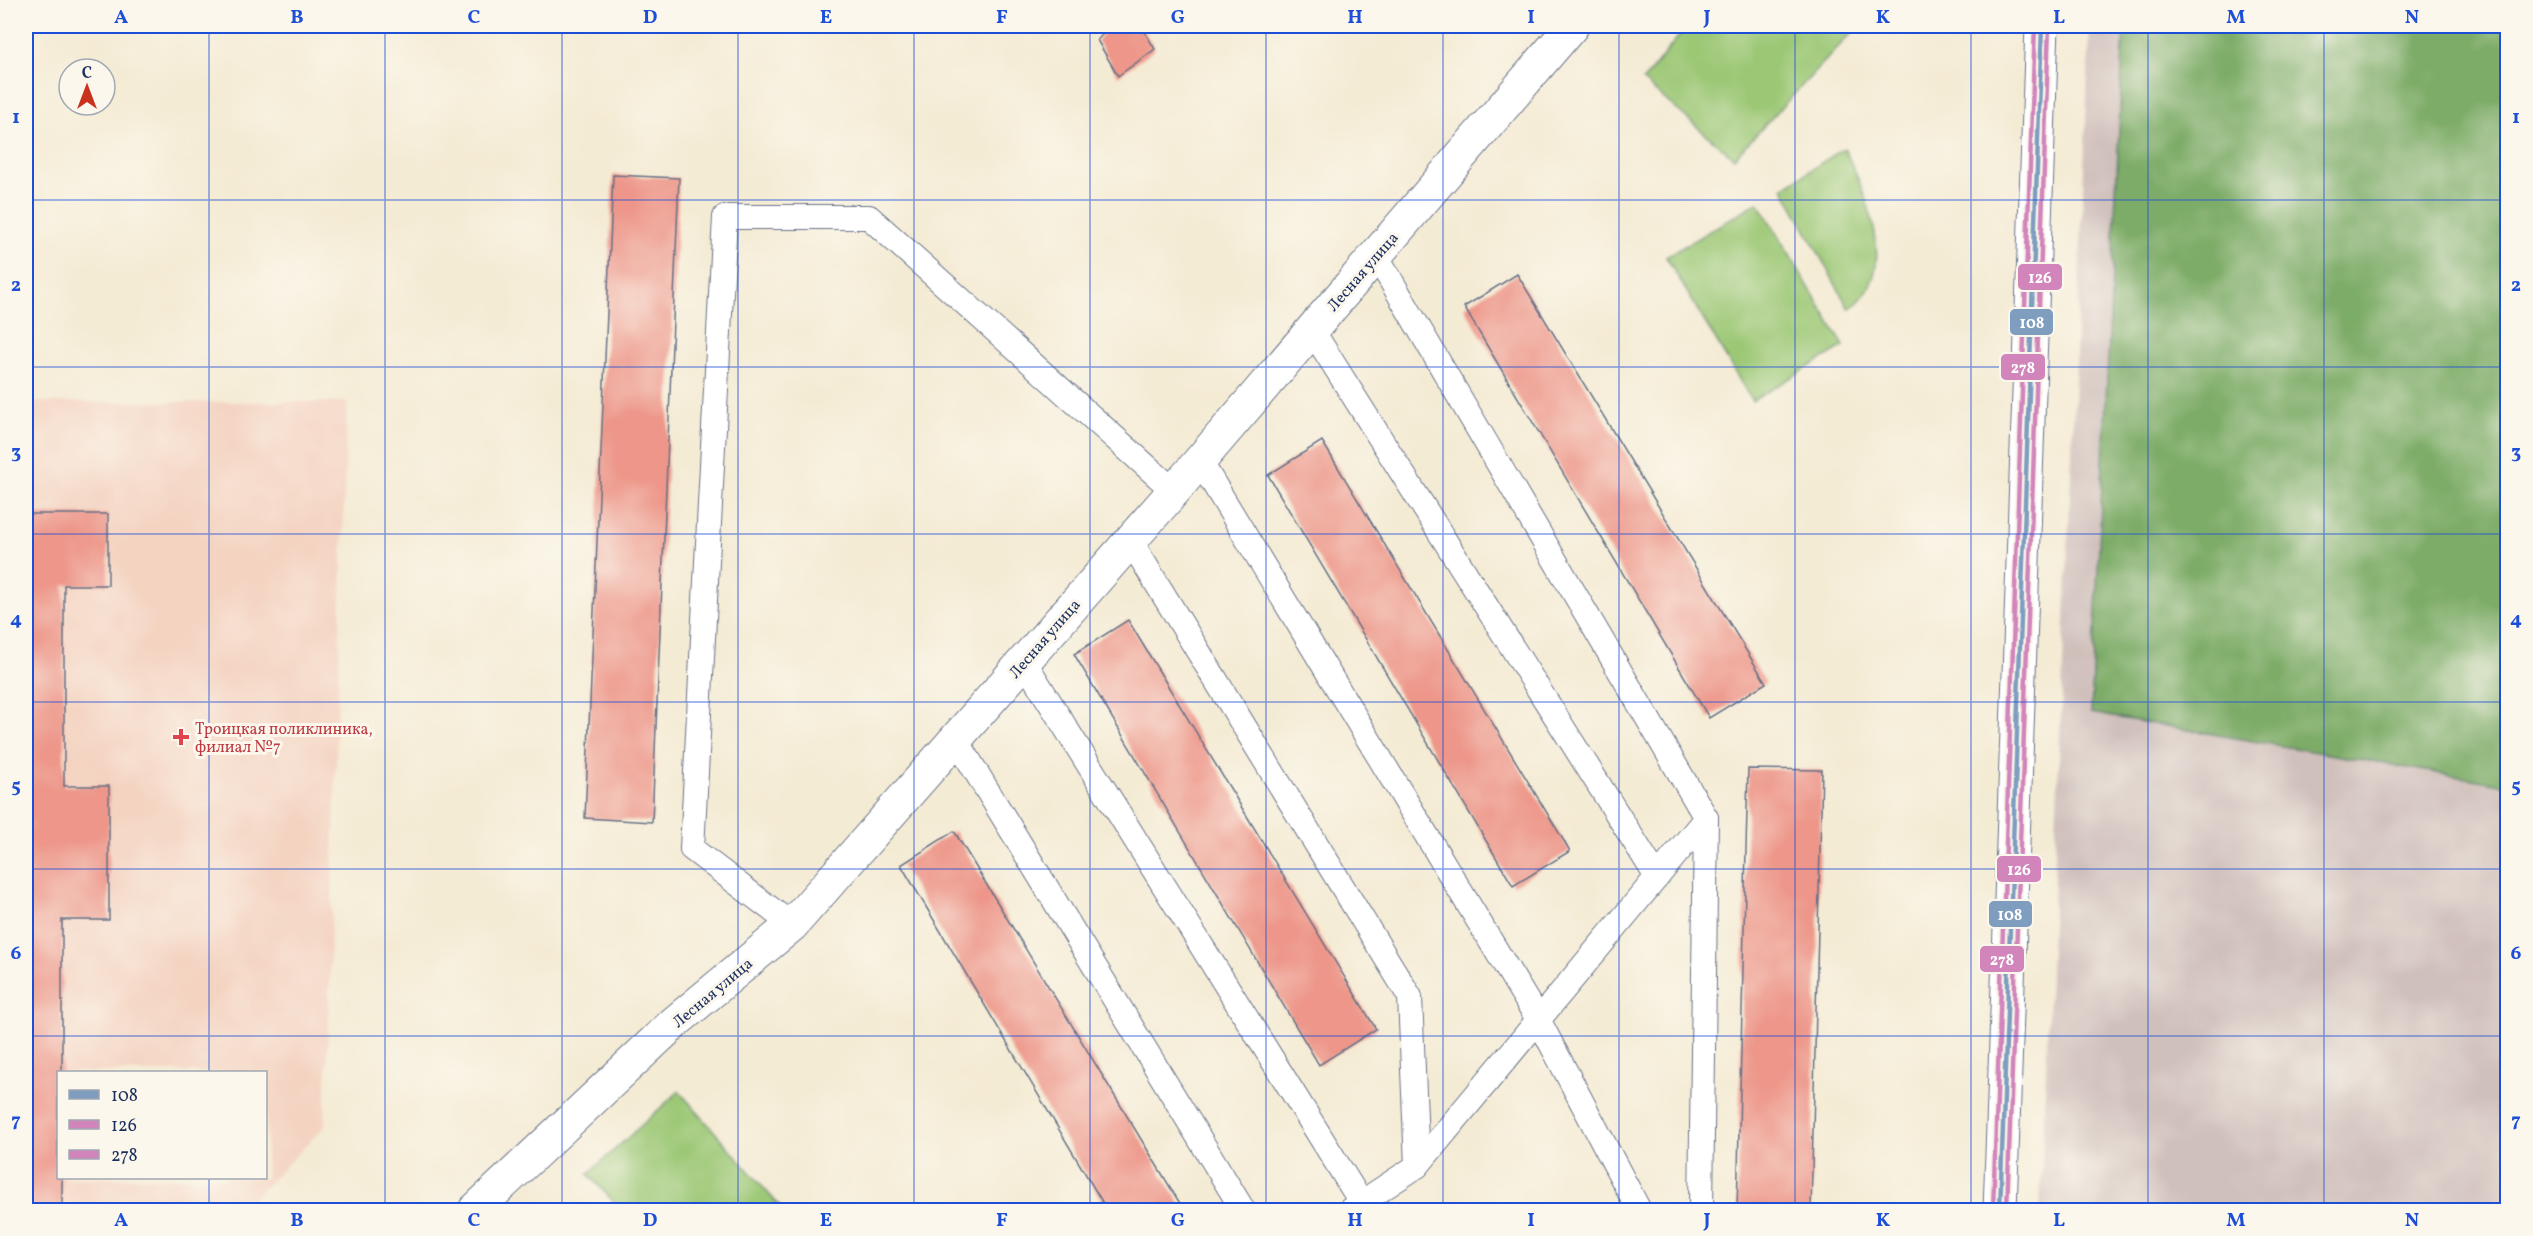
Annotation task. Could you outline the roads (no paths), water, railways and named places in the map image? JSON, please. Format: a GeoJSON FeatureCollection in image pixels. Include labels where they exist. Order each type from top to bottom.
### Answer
{"type":"FeatureCollection","features":[{"type":"Feature","properties":{"kind":"street","name":"Лесная улица"},"geometry":{"type":"LineString","coordinates":[[475,1210],[674,1023],[792,925],[1174,491],[1572,26]]}},
{"type":"Feature","properties":{"kind":"street"},"geometry":{"type":"LineString","coordinates":[[2000,1210],[2042,26]]}},
{"type":"Feature","properties":{"kind":"lane"},"geometry":{"type":"LineString","coordinates":[[792,925],[692,849],[725,216],[869,216],[1174,491]]}},
{"type":"Feature","properties":{"kind":"lane"},"geometry":{"type":"LineString","coordinates":[[1376,255],[1706,819],[1701,1210]]}},
{"type":"Feature","properties":{"kind":"lane"},"geometry":{"type":"LineString","coordinates":[[1312,330],[1657,877]]}},
{"type":"Feature","properties":{"kind":"lane"},"geometry":{"type":"LineString","coordinates":[[1200,461],[1539,1021],[1639,1210]]}},
{"type":"Feature","properties":{"kind":"lane"},"geometry":{"type":"LineString","coordinates":[[1130,540],[1410,997],[1416,1166]]}},
{"type":"Feature","properties":{"kind":"lane"},"geometry":{"type":"LineString","coordinates":[[1024,661],[1356,1206],[1416,1166],[1706,819]]}},
{"type":"Feature","properties":{"kind":"lane"},"geometry":{"type":"LineString","coordinates":[[956,739],[1243,1210]]}},
{"type":"Feature","properties":{"kind":"place","name":"Троицкая поликлиника, филиал №7"},"geometry":{"type":"Point","coordinates":[181,737]}}]}
